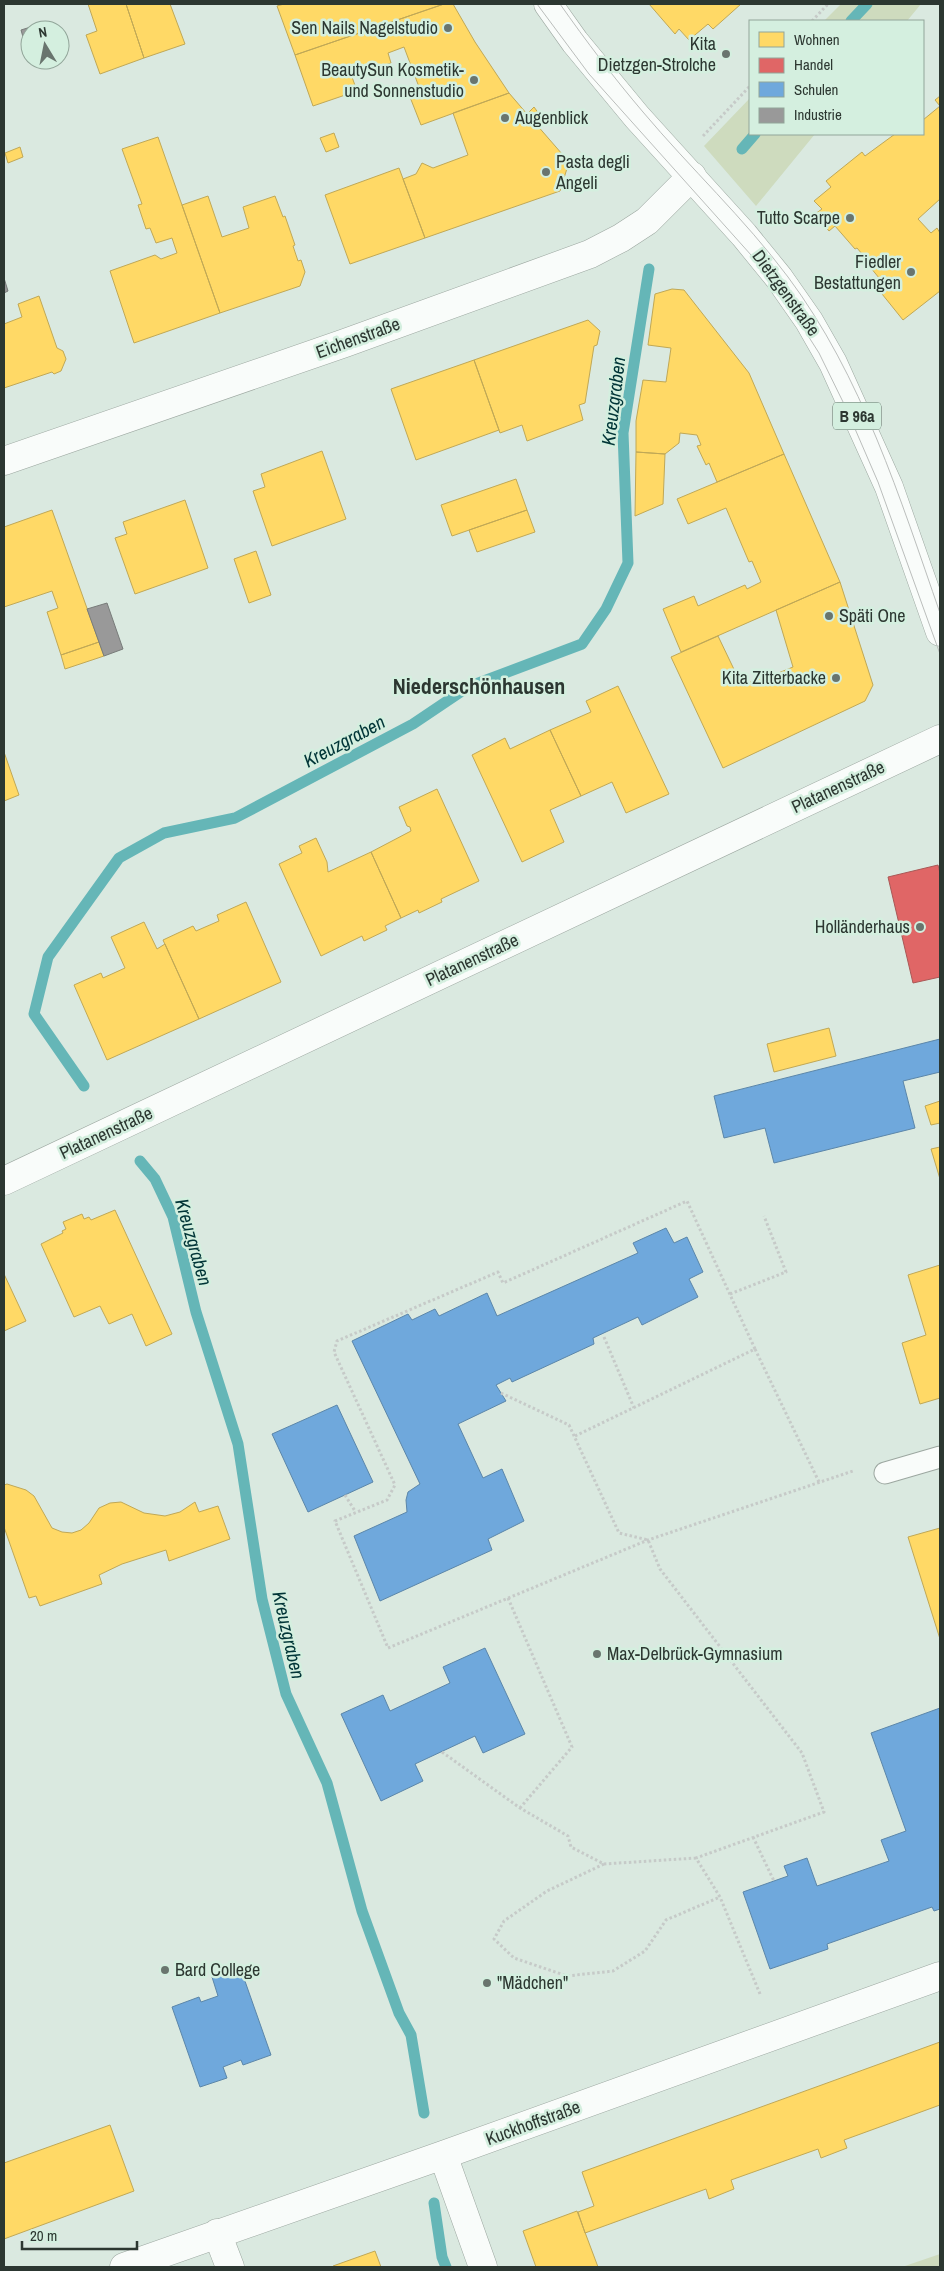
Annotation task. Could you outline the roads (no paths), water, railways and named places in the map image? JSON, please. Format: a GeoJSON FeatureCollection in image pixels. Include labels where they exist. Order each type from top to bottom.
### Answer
{"type":"FeatureCollection","features":[{"type":"Feature","properties":{"kind":"street","name":"Dietzgenstraße"},"geometry":{"type":"LineString","coordinates":[[548,4],[575,42],[637,118],[692,176],[779,278],[809,321],[833,362],[889,487],[940,632]]}},
{"type":"Feature","properties":{"kind":"street","name":"Eichenstraße"},"geometry":{"type":"LineString","coordinates":[[4,461],[345,343],[590,254],[621,238],[647,221],[692,176]]}},
{"type":"Feature","properties":{"kind":"street","name":"Platanenstraße"},"geometry":{"type":"LineString","coordinates":[[4,1181],[940,739]]}},
{"type":"Feature","properties":{"kind":"street","name":"Kuckhoffstraße"},"geometry":{"type":"LineString","coordinates":[[124,2267],[443,2155],[940,1976]]}},
{"type":"Feature","properties":{"kind":"street"},"geometry":{"type":"LineString","coordinates":[[443,2155],[483,2267]]}},
{"type":"Feature","properties":{"kind":"street"},"geometry":{"type":"LineString","coordinates":[[217,2233],[230,2267]]}},
{"type":"Feature","properties":{"kind":"lane"},"geometry":{"type":"LineString","coordinates":[[885,1473],[940,1457]]}},
{"type":"Feature","properties":{"kind":"waterway","name":"Kreuzgraben"},"geometry":{"type":"LineString","coordinates":[[852,20],[867,4]]}},
{"type":"Feature","properties":{"kind":"waterway","name":"Kreuzgraben"},"geometry":{"type":"LineString","coordinates":[[742,149],[754,135]]}},
{"type":"Feature","properties":{"kind":"waterway","name":"Kreuzgraben"},"geometry":{"type":"LineString","coordinates":[[84,1086],[34,1014],[48,957],[119,858],[164,833],[235,818],[413,724],[468,687],[582,644],[606,609],[628,563],[623,433],[649,269]]}},
{"type":"Feature","properties":{"kind":"waterway","name":"Kreuzgraben"},"geometry":{"type":"LineString","coordinates":[[140,1161],[155,1179],[173,1217],[196,1312],[238,1444],[262,1599],[286,1694],[327,1783],[362,1911],[399,2013],[411,2035],[424,2113]]}},
{"type":"Feature","properties":{"kind":"waterway","name":"Kreuzgraben"},"geometry":{"type":"LineString","coordinates":[[434,2203],[442,2257],[446,2267]]}},
{"type":"Feature","properties":{"kind":"tram line"},"geometry":{"type":"LineString","coordinates":[[537,4],[589,74],[760,265],[819,353],[846,408],[878,482],[940,654]]}},
{"type":"Feature","properties":{"kind":"tram line"},"geometry":{"type":"LineString","coordinates":[[560,4],[632,99],[771,255],[814,315],[858,396],[877,439],[940,613]]}},
{"type":"Feature","properties":{"kind":"place","name":"Sen Nails Nagelstudio"},"geometry":{"type":"Point","coordinates":[448,28]}},
{"type":"Feature","properties":{"kind":"place","name":"Kita Dietzgen-Strolche"},"geometry":{"type":"Point","coordinates":[726,54]}},
{"type":"Feature","properties":{"kind":"place","name":"BeautySun Kosmetik- und Sonnenstudio"},"geometry":{"type":"Point","coordinates":[474,80]}},
{"type":"Feature","properties":{"kind":"place","name":"Augenblick"},"geometry":{"type":"Point","coordinates":[505,118]}},
{"type":"Feature","properties":{"kind":"place","name":"Pasta degli Angeli"},"geometry":{"type":"Point","coordinates":[546,172]}},
{"type":"Feature","properties":{"kind":"place","name":"Tutto Scarpe"},"geometry":{"type":"Point","coordinates":[850,218]}},
{"type":"Feature","properties":{"kind":"place","name":"Fiedler Bestattungen"},"geometry":{"type":"Point","coordinates":[911,272]}},
{"type":"Feature","properties":{"kind":"place","name":"Späti One"},"geometry":{"type":"Point","coordinates":[829,616]}},
{"type":"Feature","properties":{"kind":"place","name":"Kita Zitterbacke"},"geometry":{"type":"Point","coordinates":[836,678]}},
{"type":"Feature","properties":{"kind":"place","name":"Holländerhaus"},"geometry":{"type":"Point","coordinates":[920,927]}},
{"type":"Feature","properties":{"kind":"place","name":"Max-Delbrück-Gymnasium"},"geometry":{"type":"Point","coordinates":[597,1654]}},
{"type":"Feature","properties":{"kind":"place","name":"Bard College"},"geometry":{"type":"Point","coordinates":[165,1970]}},
{"type":"Feature","properties":{"kind":"place","name":"\"Mädchen\""},"geometry":{"type":"Point","coordinates":[487,1983]}},
{"type":"Feature","properties":{"kind":"district","name":"Niederschönhausen"},"geometry":{"type":"Point","coordinates":[479,686]}}]}
